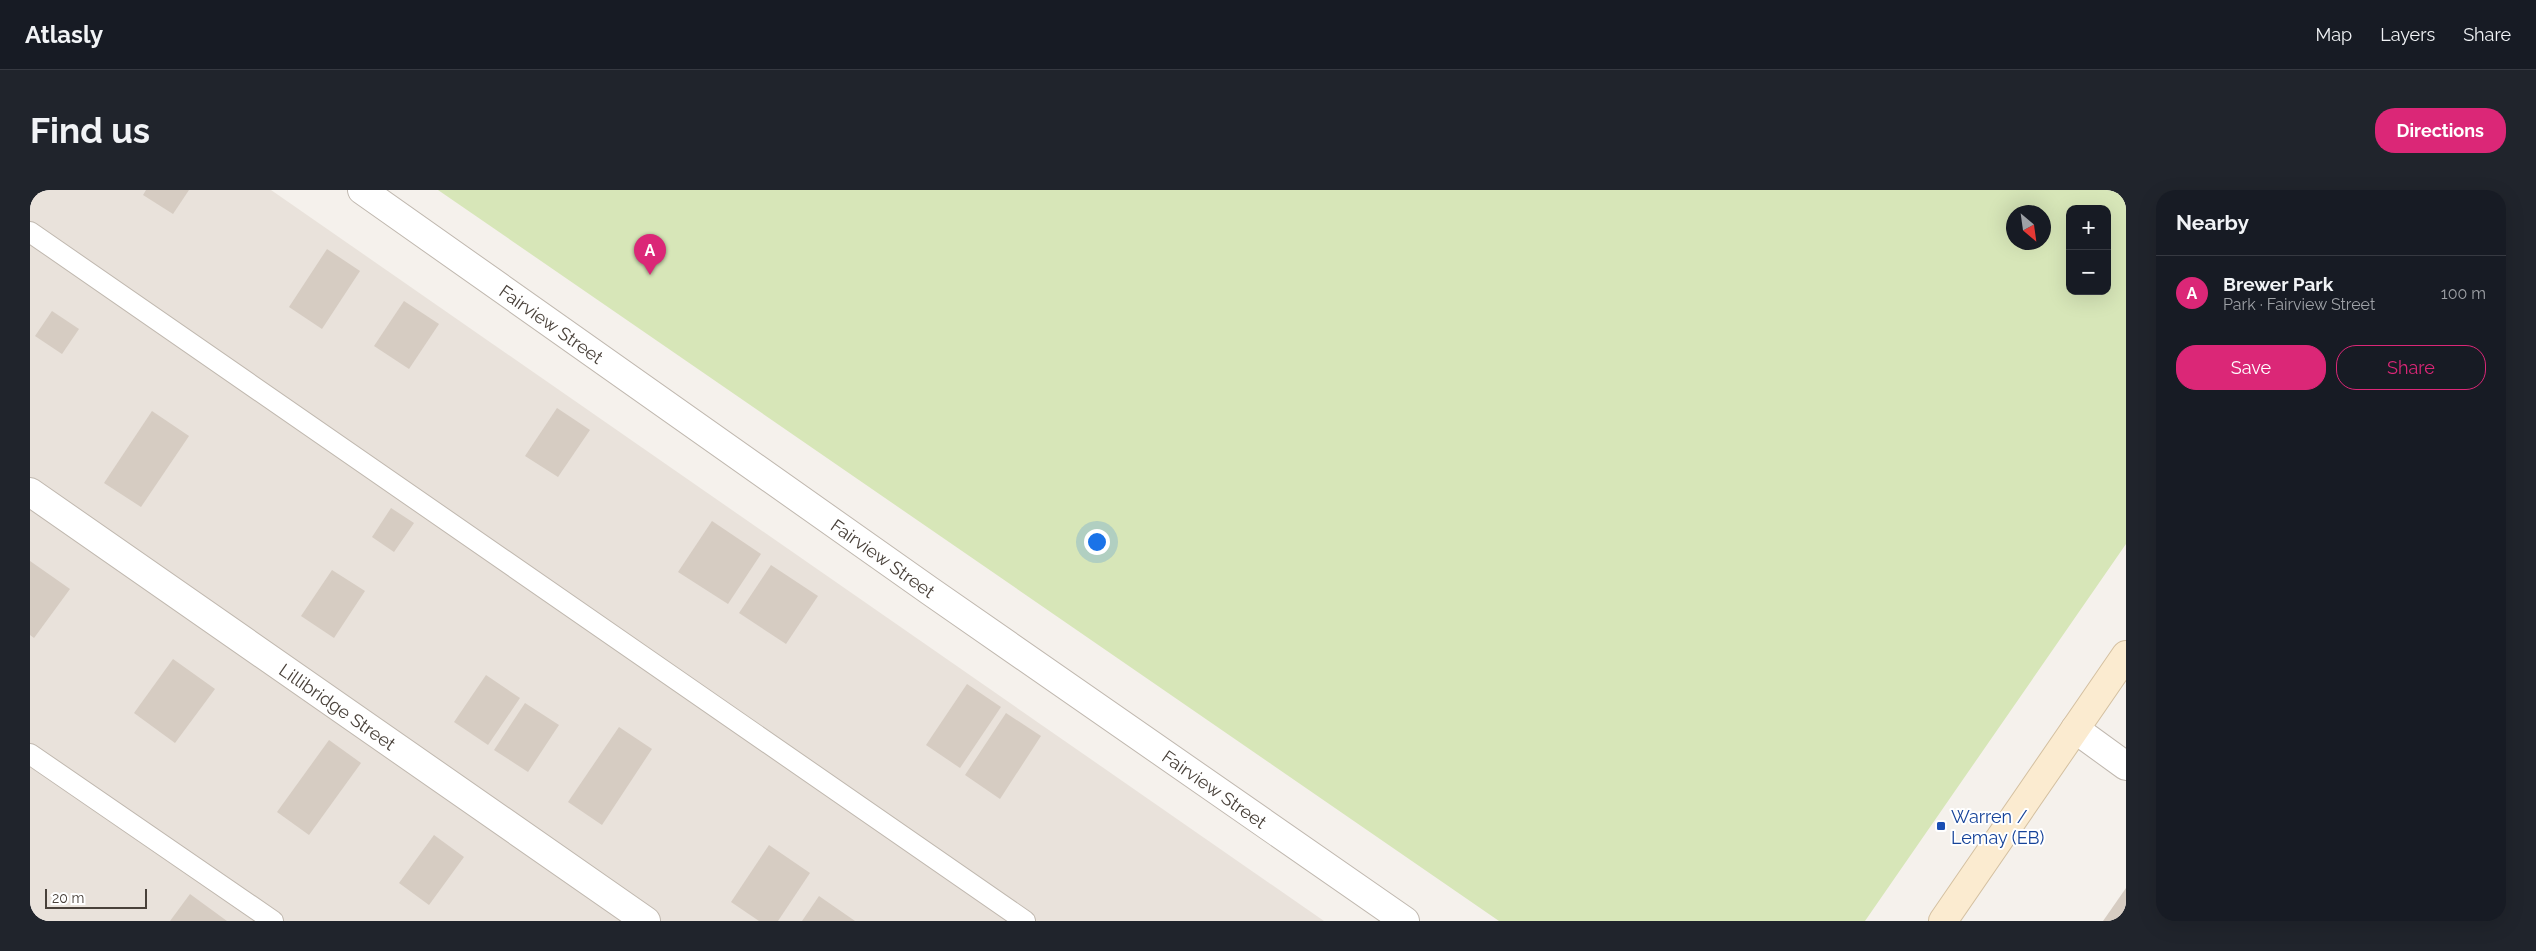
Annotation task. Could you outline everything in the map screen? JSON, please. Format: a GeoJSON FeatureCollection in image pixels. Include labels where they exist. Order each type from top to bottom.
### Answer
{"type":"FeatureCollection","features":[{"type":"Feature","properties":{"kind":"main road"},"geometry":{"type":"LineString","coordinates":[[1943,921],[2126,655]]}},
{"type":"Feature","properties":{"kind":"street","name":"Fairview Street"},"geometry":{"type":"LineString","coordinates":[[362,190],[930,591],[1405,921]]}},
{"type":"Feature","properties":{"kind":"street","name":"Lillibridge Street"},"geometry":{"type":"LineString","coordinates":[[30,492],[646,921]]}},
{"type":"Feature","properties":{"kind":"street"},"geometry":{"type":"LineString","coordinates":[[2075,729],[2126,766]]}},
{"type":"Feature","properties":{"kind":"lane"},"geometry":{"type":"LineString","coordinates":[[30,232],[1025,921]]}},
{"type":"Feature","properties":{"kind":"lane"},"geometry":{"type":"LineString","coordinates":[[30,754],[273,921]]}},
{"type":"Feature","properties":{"kind":"shaded area"},"geometry":{"type":"Polygon","coordinates":[[[30,190],[271,190],[1324,921],[30,921],[30,190]]]}},
{"type":"Feature","properties":{"kind":"green space"},"geometry":{"type":"Polygon","coordinates":[[[438,190],[2126,190],[2126,544],[1865,921],[1499,921],[438,190]]]}},
{"type":"Feature","properties":{"kind":"building"},"geometry":{"type":"Polygon","coordinates":[[[146,190],[189,190],[173,214],[143,195],[146,190]]]}},
{"type":"Feature","properties":{"kind":"building"},"geometry":{"type":"Polygon","coordinates":[[[327,249],[360,271],[322,329],[289,307],[327,249]]]}},
{"type":"Feature","properties":{"kind":"building"},"geometry":{"type":"Polygon","coordinates":[[[404,301],[439,324],[409,369],[374,346],[404,301]]]}},
{"type":"Feature","properties":{"kind":"building"},"geometry":{"type":"Polygon","coordinates":[[[52,311],[79,329],[62,354],[35,336],[52,311]]]}},
{"type":"Feature","properties":{"kind":"building"},"geometry":{"type":"Polygon","coordinates":[[[557,408],[590,430],[558,477],[525,456],[557,408]]]}},
{"type":"Feature","properties":{"kind":"building"},"geometry":{"type":"Polygon","coordinates":[[[152,411],[189,436],[141,507],[104,483],[152,411]]]}},
{"type":"Feature","properties":{"kind":"building"},"geometry":{"type":"Polygon","coordinates":[[[391,508],[414,523],[394,552],[372,537],[391,508]]]}},
{"type":"Feature","properties":{"kind":"building"},"geometry":{"type":"Polygon","coordinates":[[[712,521],[761,554],[728,604],[678,572],[712,521]]]}},
{"type":"Feature","properties":{"kind":"building"},"geometry":{"type":"Polygon","coordinates":[[[30,561],[70,589],[34,638],[30,635],[30,561]]]}},
{"type":"Feature","properties":{"kind":"building"},"geometry":{"type":"Polygon","coordinates":[[[771,565],[818,596],[786,644],[739,613],[771,565]]]}},
{"type":"Feature","properties":{"kind":"building"},"geometry":{"type":"Polygon","coordinates":[[[332,570],[365,591],[334,638],[301,616],[332,570]]]}},
{"type":"Feature","properties":{"kind":"building"},"geometry":{"type":"Polygon","coordinates":[[[173,659],[215,689],[175,743],[134,713],[173,659]]]}},
{"type":"Feature","properties":{"kind":"building"},"geometry":{"type":"Polygon","coordinates":[[[486,675],[520,698],[488,745],[454,722],[486,675]]]}},
{"type":"Feature","properties":{"kind":"building"},"geometry":{"type":"Polygon","coordinates":[[[967,684],[1001,707],[960,768],[926,745],[967,684]]]}},
{"type":"Feature","properties":{"kind":"building"},"geometry":{"type":"Polygon","coordinates":[[[525,703],[559,725],[528,772],[494,750],[525,703]]]}},
{"type":"Feature","properties":{"kind":"building"},"geometry":{"type":"Polygon","coordinates":[[[1006,713],[1041,736],[1000,799],[965,775],[1006,713]]]}},
{"type":"Feature","properties":{"kind":"building"},"geometry":{"type":"Polygon","coordinates":[[[619,727],[652,749],[602,825],[568,802],[619,727]]]}},
{"type":"Feature","properties":{"kind":"building"},"geometry":{"type":"Polygon","coordinates":[[[329,740],[361,763],[309,835],[277,812],[329,740]]]}},
{"type":"Feature","properties":{"kind":"building"},"geometry":{"type":"Polygon","coordinates":[[[434,835],[464,857],[429,905],[399,883],[434,835]]]}},
{"type":"Feature","properties":{"kind":"building"},"geometry":{"type":"Polygon","coordinates":[[[769,845],[810,873],[778,921],[759,921],[731,902],[769,845]]]}},
{"type":"Feature","properties":{"kind":"building"},"geometry":{"type":"Polygon","coordinates":[[[2126,888],[2126,921],[2103,921],[2126,888]]]}},
{"type":"Feature","properties":{"kind":"building"},"geometry":{"type":"Polygon","coordinates":[[[190,894],[227,921],[170,921],[190,894]]]}},
{"type":"Feature","properties":{"kind":"building"},"geometry":{"type":"Polygon","coordinates":[[[819,896],[855,921],[802,921],[819,896]]]}},
{"type":"Feature","properties":{"kind":"place","name":"Brewer Park"},"geometry":{"type":"Point","coordinates":[650,275]}},
{"type":"Feature","properties":{"kind":"place","name":"Warren / Lemay (EB)"},"geometry":{"type":"Point","coordinates":[1941,826]}}]}
